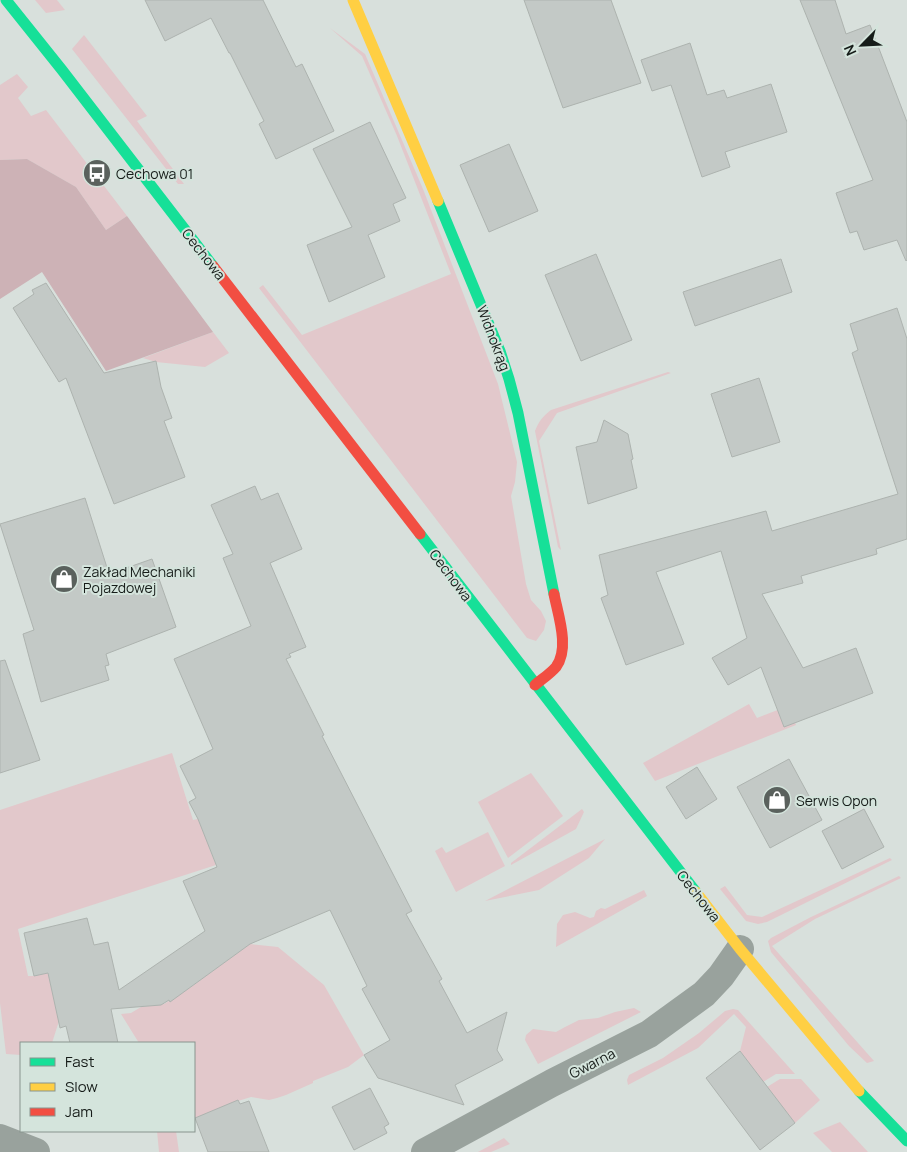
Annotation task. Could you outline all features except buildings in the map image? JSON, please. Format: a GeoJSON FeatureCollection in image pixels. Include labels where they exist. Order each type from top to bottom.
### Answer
{"type":"FeatureCollection","features":[{"type":"Feature","properties":{"kind":"street","name":"Cechowa"},"geometry":{"type":"LineString","coordinates":[[6,0],[68,77],[740,949],[864,1097],[907,1141]]}},
{"type":"Feature","properties":{"kind":"street","name":"Widnokrąg"},"geometry":{"type":"LineString","coordinates":[[353,0],[500,351],[509,379],[518,413],[563,638],[563,653],[557,666],[535,684]]}},
{"type":"Feature","properties":{"kind":"street","name":"Gwarna"},"geometry":{"type":"LineString","coordinates":[[425,1152],[649,1034],[704,994],[721,976],[740,949]]}},
{"type":"Feature","properties":{"kind":"street"},"geometry":{"type":"LineString","coordinates":[[0,1138],[36,1152]]}},
{"type":"Feature","properties":{"kind":"shaded area"},"geometry":{"type":"Polygon","coordinates":[[[35,0],[57,0],[65,10],[46,13],[35,0]]]}},
{"type":"Feature","properties":{"kind":"shaded area"},"geometry":{"type":"Polygon","coordinates":[[[330,28],[365,54],[423,189],[498,384],[517,462],[515,482],[511,496],[526,584],[531,600],[541,611],[546,621],[544,630],[536,641],[527,638],[259,288],[263,285],[302,335],[451,274],[397,136],[362,56],[330,28]]]}},
{"type":"Feature","properties":{"kind":"shaded area"},"geometry":{"type":"Polygon","coordinates":[[[84,35],[147,116],[137,121],[184,184],[178,184],[72,49],[84,35]]]}},
{"type":"Feature","properties":{"kind":"shaded area"},"geometry":{"type":"Polygon","coordinates":[[[17,74],[28,87],[18,98],[31,116],[46,110],[127,216],[106,230],[76,187],[27,159],[0,160],[0,85],[17,74]]]}},
{"type":"Feature","properties":{"kind":"shaded area"},"geometry":{"type":"Polygon","coordinates":[[[27,159],[76,187],[106,230],[127,216],[213,332],[106,371],[42,272],[0,299],[0,160],[27,159]]]}},
{"type":"Feature","properties":{"kind":"shaded area"},"geometry":{"type":"Polygon","coordinates":[[[213,332],[229,353],[205,367],[156,362],[143,358],[213,332]]]}},
{"type":"Feature","properties":{"kind":"shaded area"},"geometry":{"type":"Polygon","coordinates":[[[668,372],[671,373],[557,413],[539,441],[561,550],[558,547],[535,431],[543,417],[551,410],[668,372]]]}},
{"type":"Feature","properties":{"kind":"shaded area"},"geometry":{"type":"Polygon","coordinates":[[[749,704],[757,718],[788,706],[796,725],[655,781],[643,763],[749,704]]]}},
{"type":"Feature","properties":{"kind":"shaded area"},"geometry":{"type":"Polygon","coordinates":[[[172,753],[193,820],[198,819],[212,846],[209,848],[216,865],[18,929],[28,976],[48,973],[59,1021],[52,1042],[20,1042],[20,1055],[6,1054],[0,1003],[0,810],[172,753]]]}},
{"type":"Feature","properties":{"kind":"shaded area"},"geometry":{"type":"Polygon","coordinates":[[[531,773],[563,816],[508,858],[478,802],[531,773]]]}},
{"type":"Feature","properties":{"kind":"shaded area"},"geometry":{"type":"Polygon","coordinates":[[[582,809],[584,812],[576,829],[511,865],[511,863],[582,809]]]}},
{"type":"Feature","properties":{"kind":"shaded area"},"geometry":{"type":"Polygon","coordinates":[[[488,832],[505,866],[456,892],[435,851],[442,847],[446,853],[488,832]]]}},
{"type":"Feature","properties":{"kind":"shaded area"},"geometry":{"type":"Polygon","coordinates":[[[605,839],[589,858],[539,890],[485,901],[605,839]]]}},
{"type":"Feature","properties":{"kind":"shaded area"},"geometry":{"type":"Polygon","coordinates":[[[890,858],[892,860],[767,922],[758,924],[746,921],[720,889],[725,886],[747,915],[762,917],[890,858]]]}},
{"type":"Feature","properties":{"kind":"shaded area"},"geometry":{"type":"Polygon","coordinates":[[[899,876],[901,878],[815,919],[772,946],[874,1061],[867,1063],[849,1046],[771,952],[768,941],[811,917],[899,876]]]}},
{"type":"Feature","properties":{"kind":"shaded area"},"geometry":{"type":"Polygon","coordinates":[[[644,890],[647,896],[556,947],[557,924],[563,915],[575,912],[590,918],[594,917],[596,911],[601,908],[605,909],[644,890]]]}},
{"type":"Feature","properties":{"kind":"shaded area"},"geometry":{"type":"Polygon","coordinates":[[[250,944],[278,947],[324,985],[364,1055],[348,1067],[313,1081],[313,1083],[286,1095],[269,1100],[251,1097],[195,1119],[195,1042],[138,1042],[121,1014],[131,1013],[141,1007],[164,1004],[191,987],[250,944]]]}},
{"type":"Feature","properties":{"kind":"shaded area"},"geometry":{"type":"Polygon","coordinates":[[[634,1008],[641,1012],[538,1064],[525,1040],[526,1035],[533,1029],[556,1032],[579,1020],[598,1018],[634,1008]]]}},
{"type":"Feature","properties":{"kind":"shaded area"},"geometry":{"type":"Polygon","coordinates":[[[738,1010],[795,1074],[776,1074],[763,1082],[740,1051],[746,1027],[734,1014],[698,1048],[628,1085],[629,1075],[663,1058],[699,1033],[725,1011],[738,1010]]]}},
{"type":"Feature","properties":{"kind":"shaded area"},"geometry":{"type":"Polygon","coordinates":[[[780,1079],[801,1079],[820,1100],[795,1123],[767,1087],[780,1079]]]}},
{"type":"Feature","properties":{"kind":"shaded area"},"geometry":{"type":"Polygon","coordinates":[[[840,1122],[868,1152],[832,1152],[813,1133],[840,1122]]]}},
{"type":"Feature","properties":{"kind":"shaded area"},"geometry":{"type":"Polygon","coordinates":[[[157,1132],[176,1132],[179,1152],[159,1152],[157,1132]]]}},
{"type":"Feature","properties":{"kind":"shaded area"},"geometry":{"type":"Polygon","coordinates":[[[504,1138],[510,1144],[491,1152],[478,1152],[504,1138]]]}},
{"type":"Feature","properties":{"kind":"traffic: fast"},"geometry":{"type":"LineString","coordinates":[[6,0],[213,266]]}},
{"type":"Feature","properties":{"kind":"traffic: fast"},"geometry":{"type":"LineString","coordinates":[[438,201],[500,351],[509,379],[518,413],[554,594]]}},
{"type":"Feature","properties":{"kind":"traffic: fast"},"geometry":{"type":"LineString","coordinates":[[420,534],[696,892]]}},
{"type":"Feature","properties":{"kind":"traffic: fast"},"geometry":{"type":"LineString","coordinates":[[859,1091],[907,1141]]}},
{"type":"Feature","properties":{"kind":"traffic: slow"},"geometry":{"type":"LineString","coordinates":[[353,0],[438,201]]}},
{"type":"Feature","properties":{"kind":"traffic: slow"},"geometry":{"type":"LineString","coordinates":[[696,892],[740,949],[859,1091]]}},
{"type":"Feature","properties":{"kind":"traffic: jam"},"geometry":{"type":"LineString","coordinates":[[213,266],[420,534]]}},
{"type":"Feature","properties":{"kind":"traffic: jam"},"geometry":{"type":"LineString","coordinates":[[535,685],[556,667],[562,651],[562,631],[554,594]]}},
{"type":"Feature","properties":{"kind":"place","name":"Cechowa 01"},"geometry":{"type":"Point","coordinates":[97,173]}},
{"type":"Feature","properties":{"kind":"place","name":"Zakład Mechaniki Pojazdowej"},"geometry":{"type":"Point","coordinates":[64,579]}},
{"type":"Feature","properties":{"kind":"place","name":"Serwis Opon"},"geometry":{"type":"Point","coordinates":[777,800]}}]}
